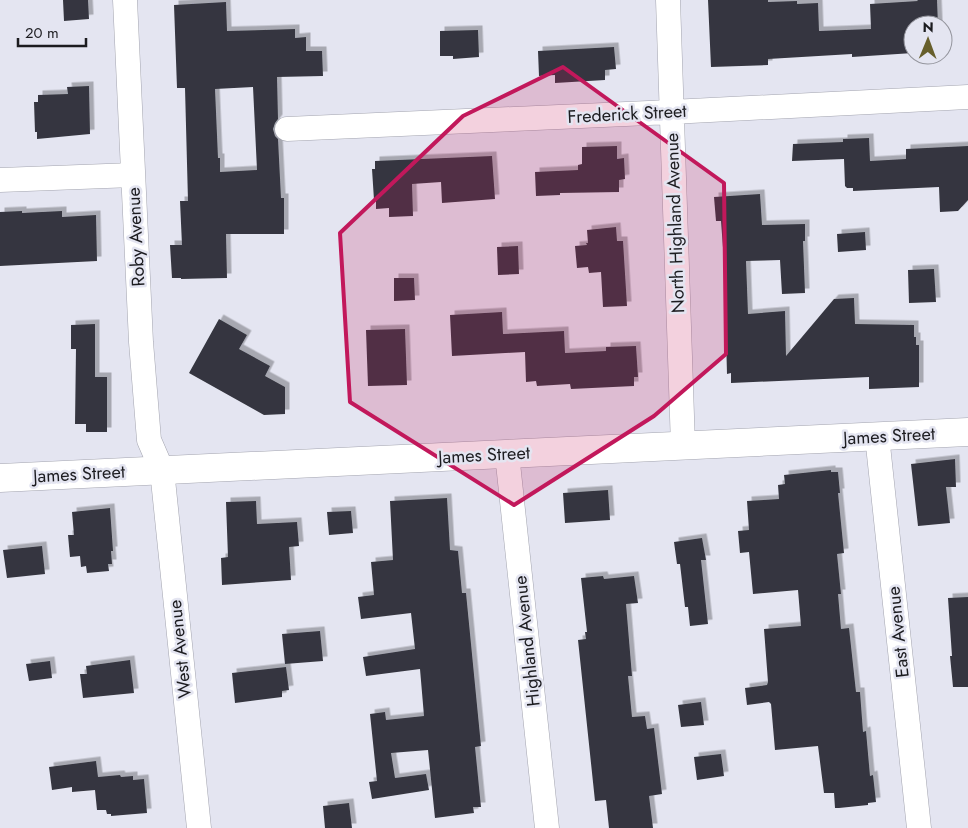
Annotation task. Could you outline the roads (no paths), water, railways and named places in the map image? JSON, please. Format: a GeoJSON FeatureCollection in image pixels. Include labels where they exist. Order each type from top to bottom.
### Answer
{"type":"FeatureCollection","features":[{"type":"Feature","properties":{"kind":"street","name":"Roby Avenue"},"geometry":{"type":"LineString","coordinates":[[126,0],[141,342],[149,440],[162,470]]}},
{"type":"Feature","properties":{"kind":"street","name":"North Highland Avenue"},"geometry":{"type":"LineString","coordinates":[[668,0],[683,446]]}},
{"type":"Feature","properties":{"kind":"street","name":"Frederick Street"},"geometry":{"type":"LineString","coordinates":[[287,129],[968,97]]}},
{"type":"Feature","properties":{"kind":"street"},"geometry":{"type":"LineString","coordinates":[[0,180],[133,175]]}},
{"type":"Feature","properties":{"kind":"street","name":"James Street"},"geometry":{"type":"LineString","coordinates":[[0,478],[968,432]]}},
{"type":"Feature","properties":{"kind":"street","name":"East Avenue"},"geometry":{"type":"LineString","coordinates":[[877,436],[919,828]]}},
{"type":"Feature","properties":{"kind":"street","name":"Highland Avenue"},"geometry":{"type":"LineString","coordinates":[[507,454],[547,828]]}},
{"type":"Feature","properties":{"kind":"street","name":"West Avenue"},"geometry":{"type":"LineString","coordinates":[[162,470],[199,828]]}}]}
